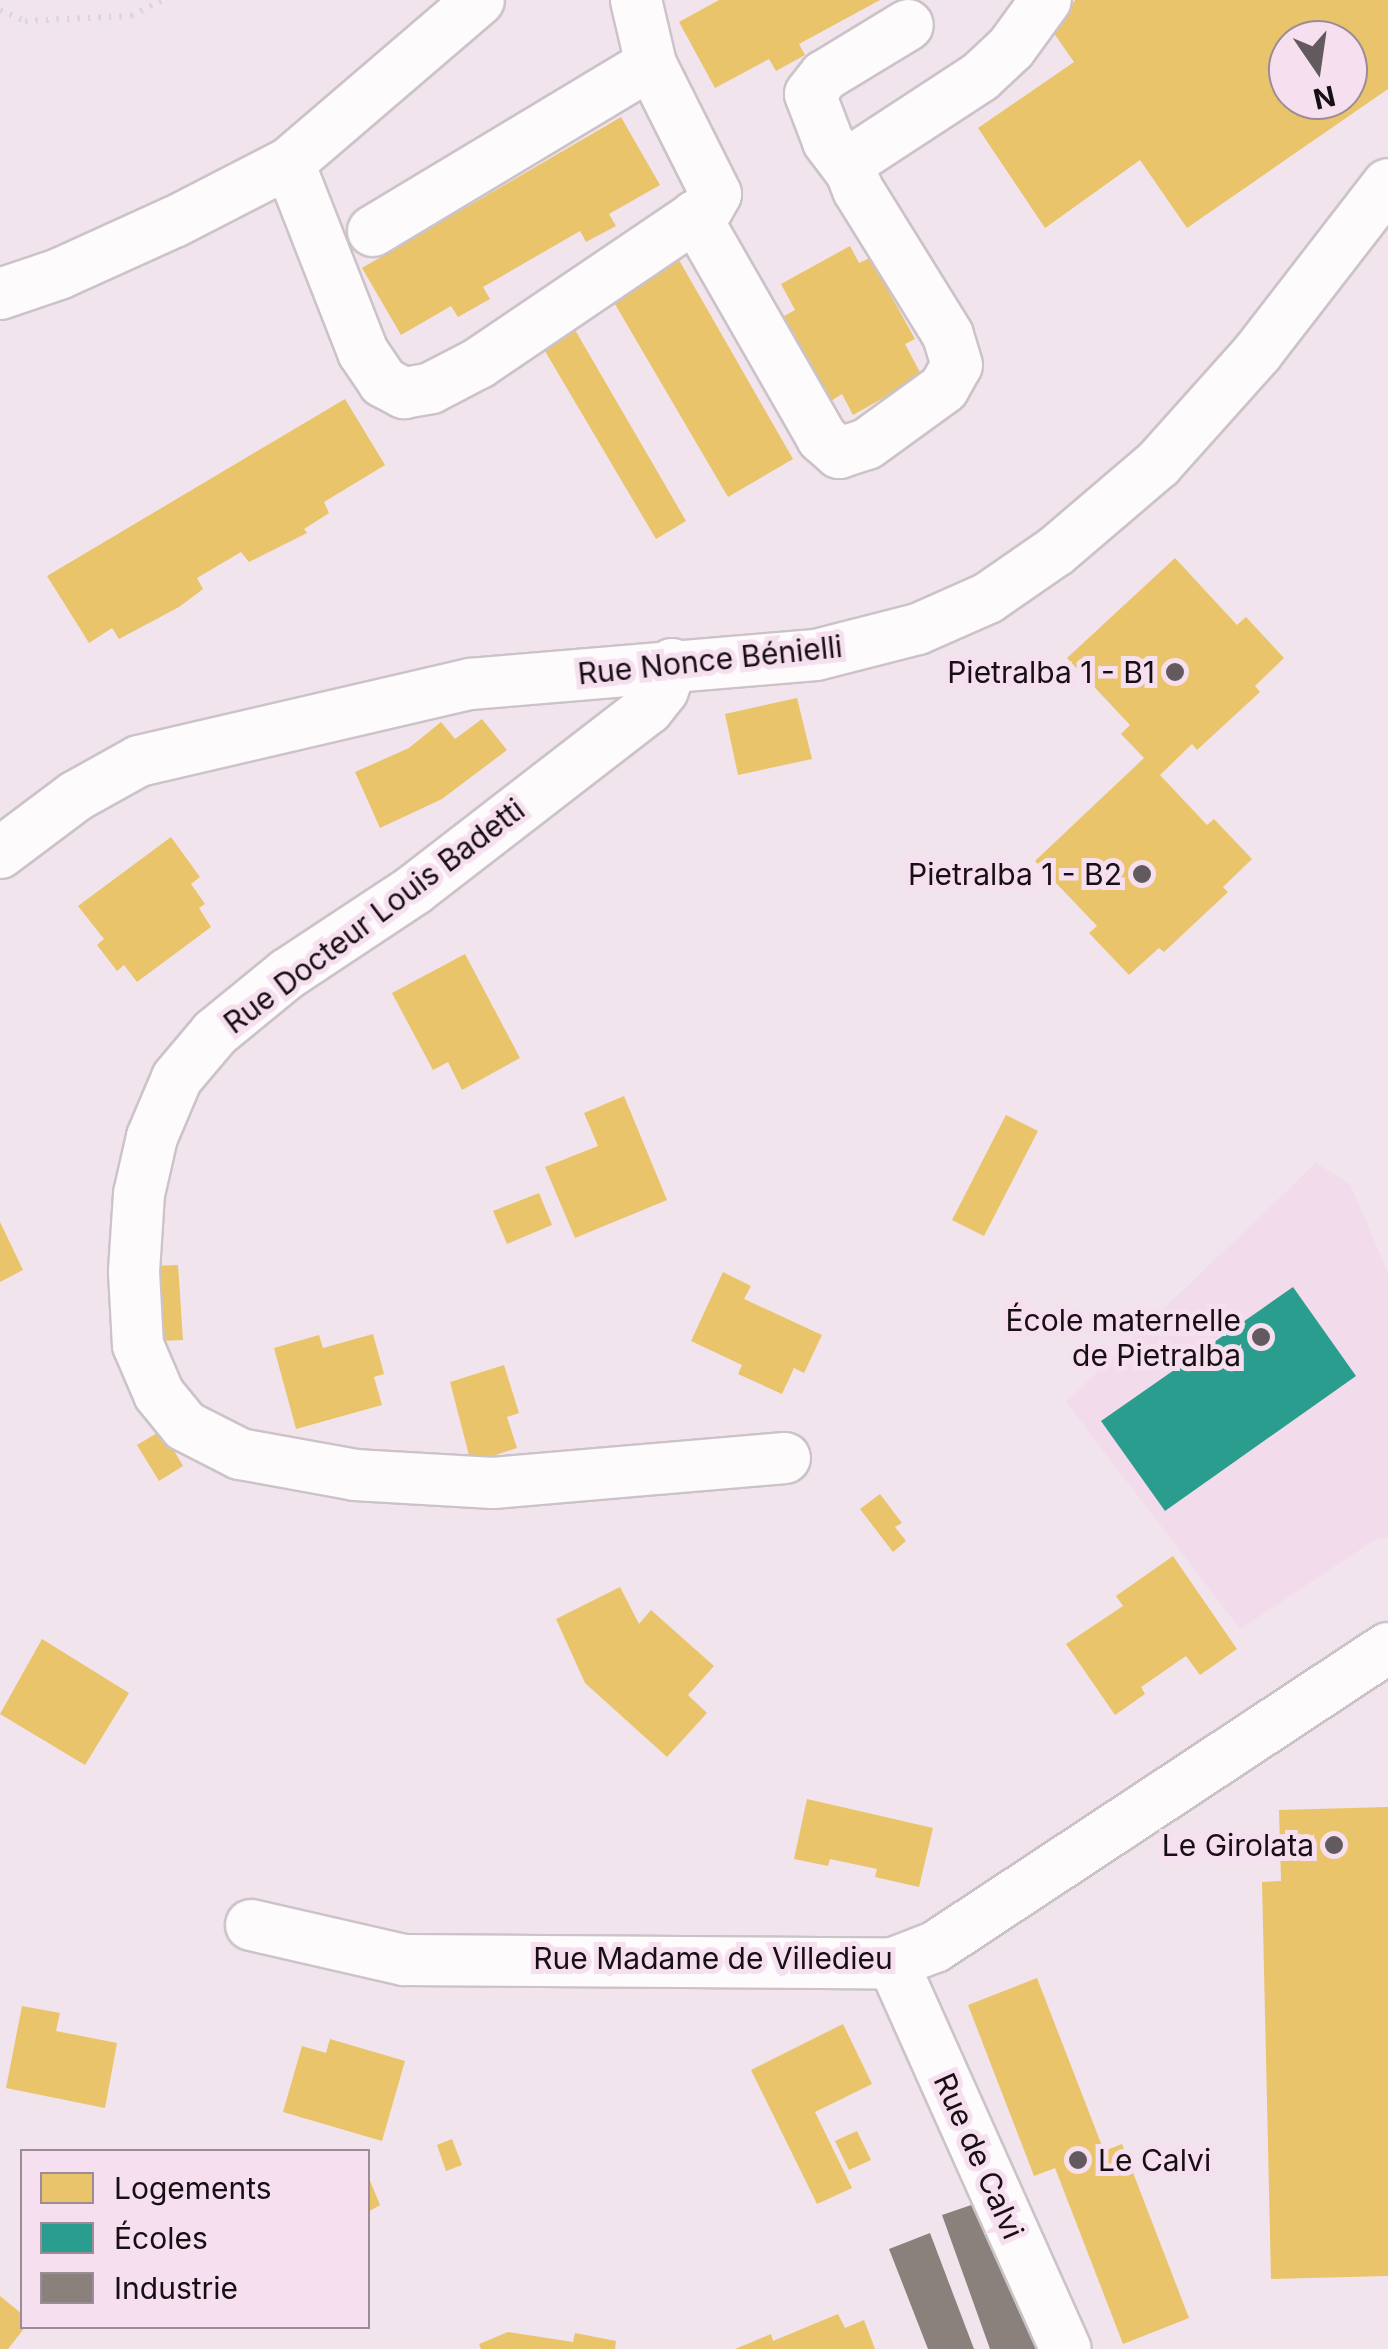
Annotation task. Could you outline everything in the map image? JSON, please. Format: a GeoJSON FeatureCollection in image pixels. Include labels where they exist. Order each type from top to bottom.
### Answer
{"type":"FeatureCollection","features":[{"type":"Feature","properties":{"kind":"street"},"geometry":{"type":"LineString","coordinates":[[0,294],[59,274],[176,221],[289,163],[478,0]]}},
{"type":"Feature","properties":{"kind":"street"},"geometry":{"type":"LineString","coordinates":[[289,163],[363,352],[383,382],[404,393],[431,388],[479,363],[708,208],[716,194],[650,64],[636,0]]}},
{"type":"Feature","properties":{"kind":"street"},"geometry":{"type":"LineString","coordinates":[[851,172],[856,158],[872,144],[980,77],[1011,48],[1046,0]]}},
{"type":"Feature","properties":{"kind":"street"},"geometry":{"type":"LineString","coordinates":[[695,216],[822,438],[839,453],[866,444],[944,388],[957,365],[948,335],[851,172],[828,141],[810,94],[824,76],[908,25]]}},
{"type":"Feature","properties":{"kind":"street"},"geometry":{"type":"LineString","coordinates":[[374,230],[650,64]]}},
{"type":"Feature","properties":{"kind":"street","name":"Rue Nonce Bénielli"},"geometry":{"type":"LineString","coordinates":[[0,853],[76,796],[140,762],[470,684],[672,664],[816,655],[918,630],[988,598],[1056,551],[1158,464],[1258,352],[1388,184]]}},
{"type":"Feature","properties":{"kind":"street","name":"Rue Docteur Louis Badetti"},"geometry":{"type":"LineString","coordinates":[[672,664],[663,690],[648,709],[414,890],[287,974],[215,1033],[178,1078],[152,1136],[139,1194],[134,1272],[138,1345],[159,1394],[185,1426],[240,1454],[354,1475],[493,1483],[786,1458]]}},
{"type":"Feature","properties":{"kind":"street","name":"Rue Madame de Villedieu"},"geometry":{"type":"LineString","coordinates":[[251,1925],[404,1960],[893,1963],[935,1947],[1388,1648]]}},
{"type":"Feature","properties":{"kind":"street","name":"Rue de Calvi"},"geometry":{"type":"LineString","coordinates":[[893,1963],[1066,2349]]}},
{"type":"Feature","properties":{"kind":"path"},"geometry":{"type":"LineString","coordinates":[[0,10],[24,21],[131,16],[162,0]]}},
{"type":"Feature","properties":{"kind":"shaded area","name":"École maternelle de Pietralba"},"geometry":{"type":"Polygon","coordinates":[[[1316,1163],[1350,1184],[1388,1273],[1388,1537],[1373,1541],[1240,1629],[1066,1402],[1316,1163]]]}},
{"type":"Feature","properties":{"kind":"building: Logements"},"geometry":{"type":"Polygon","coordinates":[[[719,0],[880,0],[799,44],[805,55],[776,71],[769,59],[715,88],[679,22],[719,0]]]}},
{"type":"Feature","properties":{"kind":"building: Logements"},"geometry":{"type":"Polygon","coordinates":[[[1075,0],[1388,0],[1388,89],[1368,103],[1368,20],[1268,20],[1268,120],[1343,120],[1187,228],[1140,160],[1045,228],[978,128],[1074,62],[1053,32],[1075,0]]]}},
{"type":"Feature","properties":{"kind":"building: Logements"},"geometry":{"type":"Polygon","coordinates":[[[621,117],[660,185],[609,214],[616,226],[586,242],[580,231],[483,287],[490,299],[458,317],[451,306],[401,335],[362,268],[621,117]]]}},
{"type":"Feature","properties":{"kind":"building: Logements"},"geometry":{"type":"Polygon","coordinates":[[[850,246],[859,263],[870,258],[915,339],[905,344],[922,376],[853,415],[842,394],[831,401],[814,371],[809,374],[784,316],[795,310],[781,284],[850,246]]]}},
{"type":"Feature","properties":{"kind":"building: Logements"},"geometry":{"type":"Polygon","coordinates":[[[679,260],[793,459],[728,497],[612,299],[679,260]]]}},
{"type":"Feature","properties":{"kind":"building: Logements"},"geometry":{"type":"Polygon","coordinates":[[[571,323],[686,521],[656,539],[539,341],[571,323]]]}},
{"type":"Feature","properties":{"kind":"building: Logements"},"geometry":{"type":"Polygon","coordinates":[[[345,399],[385,465],[324,502],[329,513],[304,529],[307,533],[249,562],[241,552],[197,578],[203,589],[179,607],[119,639],[112,628],[89,643],[47,576],[345,399]]]}},
{"type":"Feature","properties":{"kind":"building: Logements"},"geometry":{"type":"Polygon","coordinates":[[[1175,558],[1237,625],[1246,617],[1284,658],[1255,686],[1260,692],[1197,750],[1192,744],[1160,775],[1207,825],[1214,819],[1252,859],[1223,887],[1228,892],[1164,952],[1159,948],[1129,975],[1089,933],[1097,926],[1035,861],[1144,758],[1121,734],[1130,725],[1067,658],[1175,558]]]}},
{"type":"Feature","properties":{"kind":"building: Logements"},"geometry":{"type":"Polygon","coordinates":[[[797,698],[812,759],[738,775],[725,714],[797,698]]]}},
{"type":"Feature","properties":{"kind":"building: Logements"},"geometry":{"type":"Polygon","coordinates":[[[482,719],[507,750],[442,799],[380,828],[355,772],[409,748],[441,722],[455,739],[482,719]]]}},
{"type":"Feature","properties":{"kind":"building: Logements"},"geometry":{"type":"Polygon","coordinates":[[[171,837],[200,877],[191,884],[205,904],[199,908],[211,927],[137,982],[124,965],[117,971],[97,945],[104,939],[78,906],[171,837]]]}},
{"type":"Feature","properties":{"kind":"building: Logements"},"geometry":{"type":"Polygon","coordinates":[[[465,954],[520,1058],[462,1090],[448,1062],[433,1070],[392,993],[465,954]]]}},
{"type":"Feature","properties":{"kind":"building: Logements"},"geometry":{"type":"Polygon","coordinates":[[[624,1096],[667,1200],[575,1238],[545,1167],[598,1146],[584,1113],[624,1096]]]}},
{"type":"Feature","properties":{"kind":"building: Logements"},"geometry":{"type":"Polygon","coordinates":[[[1006,1115],[1038,1131],[984,1236],[952,1220],[1006,1115]]]}},
{"type":"Feature","properties":{"kind":"building: Logements"},"geometry":{"type":"Polygon","coordinates":[[[539,1193],[552,1225],[507,1244],[493,1211],[539,1193]]]}},
{"type":"Feature","properties":{"kind":"building: Logements"},"geometry":{"type":"Polygon","coordinates":[[[0,1222],[23,1270],[0,1282],[0,1222]]]}},
{"type":"Feature","properties":{"kind":"building: Logements"},"geometry":{"type":"Polygon","coordinates":[[[178,1265],[183,1340],[160,1341],[153,1266],[178,1265]]]}},
{"type":"Feature","properties":{"kind":"building: Logements"},"geometry":{"type":"Polygon","coordinates":[[[723,1272],[751,1286],[744,1299],[822,1335],[804,1373],[794,1368],[782,1394],[738,1374],[742,1365],[691,1341],[723,1272]]]}},
{"type":"Feature","properties":{"kind":"building: Logements"},"geometry":{"type":"Polygon","coordinates":[[[373,1334],[384,1374],[374,1377],[382,1405],[296,1429],[274,1348],[319,1335],[323,1348],[373,1334]]]}},
{"type":"Feature","properties":{"kind":"building: Logements"},"geometry":{"type":"Polygon","coordinates":[[[504,1365],[519,1413],[507,1417],[517,1448],[471,1463],[450,1382],[504,1365]]]}},
{"type":"Feature","properties":{"kind":"building: Logements"},"geometry":{"type":"Polygon","coordinates":[[[162,1430],[183,1466],[159,1481],[137,1445],[162,1430]]]}},
{"type":"Feature","properties":{"kind":"building: Logements"},"geometry":{"type":"Polygon","coordinates":[[[880,1494],[902,1523],[895,1527],[906,1541],[893,1552],[860,1509],[880,1494]]]}},
{"type":"Feature","properties":{"kind":"building: Logements"},"geometry":{"type":"Polygon","coordinates":[[[1173,1556],[1237,1649],[1200,1675],[1186,1656],[1141,1687],[1145,1694],[1115,1715],[1066,1644],[1123,1606],[1116,1596],[1173,1556]]]}},
{"type":"Feature","properties":{"kind":"building: Logements"},"geometry":{"type":"Polygon","coordinates":[[[620,1587],[639,1624],[651,1610],[714,1666],[688,1695],[707,1713],[667,1757],[585,1683],[556,1619],[620,1587]]]}},
{"type":"Feature","properties":{"kind":"building: Logements"},"geometry":{"type":"Polygon","coordinates":[[[42,1639],[129,1693],[85,1765],[0,1714],[42,1639]]]}},
{"type":"Feature","properties":{"kind":"building: Logements"},"geometry":{"type":"Polygon","coordinates":[[[807,1799],[933,1828],[919,1887],[875,1877],[877,1869],[830,1859],[828,1866],[794,1859],[807,1799]]]}},
{"type":"Feature","properties":{"kind":"building: Logements"},"geometry":{"type":"Polygon","coordinates":[[[1388,1807],[1388,2276],[1271,2279],[1262,1882],[1281,1881],[1279,1810],[1388,1807]]]}},
{"type":"Feature","properties":{"kind":"building: Logements","name":"Le Calvi"},"geometry":{"type":"Polygon","coordinates":[[[1037,1978],[1104,2151],[1122,2144],[1189,2318],[1123,2344],[1055,2168],[1034,2176],[968,2005],[1037,1978]]]}},
{"type":"Feature","properties":{"kind":"building: Logements"},"geometry":{"type":"Polygon","coordinates":[[[22,2006],[60,2013],[56,2031],[117,2043],[105,2108],[6,2088],[22,2006]]]}},
{"type":"Feature","properties":{"kind":"building: Logements"},"geometry":{"type":"Polygon","coordinates":[[[843,2024],[872,2084],[815,2112],[852,2188],[817,2204],[751,2070],[843,2024]]]}},
{"type":"Feature","properties":{"kind":"building: Logements"},"geometry":{"type":"Polygon","coordinates":[[[330,2039],[405,2061],[382,2141],[283,2112],[302,2046],[326,2053],[330,2039]]]}},
{"type":"Feature","properties":{"kind":"building: Logements"},"geometry":{"type":"Polygon","coordinates":[[[857,2131],[871,2160],[849,2170],[835,2141],[857,2131]]]}},
{"type":"Feature","properties":{"kind":"building: Logements"},"geometry":{"type":"Polygon","coordinates":[[[452,2139],[462,2165],[446,2171],[437,2145],[452,2139]]]}},
{"type":"Feature","properties":{"kind":"building: Logements"},"geometry":{"type":"Polygon","coordinates":[[[370,2181],[380,2205],[370,2211],[370,2181]]]}},
{"type":"Feature","properties":{"kind":"building: Logements"},"geometry":{"type":"Polygon","coordinates":[[[0,2296],[20,2312],[20,2329],[24,2329],[8,2349],[0,2349],[0,2296]]]}},
{"type":"Feature","properties":{"kind":"building: Logements"},"geometry":{"type":"Polygon","coordinates":[[[838,2314],[845,2328],[864,2320],[875,2349],[735,2349],[771,2334],[773,2341],[838,2314]]]}},
{"type":"Feature","properties":{"kind":"building: Logements"},"geometry":{"type":"Polygon","coordinates":[[[508,2332],[573,2342],[575,2333],[616,2341],[615,2349],[481,2349],[479,2344],[508,2332]]]}},
{"type":"Feature","properties":{"kind":"building: Écoles"},"geometry":{"type":"Polygon","coordinates":[[[1293,1287],[1356,1376],[1165,1511],[1101,1421],[1293,1287]]]}},
{"type":"Feature","properties":{"kind":"building: Industrie"},"geometry":{"type":"Polygon","coordinates":[[[983,2201],[1036,2349],[990,2349],[942,2215],[983,2201]]]}},
{"type":"Feature","properties":{"kind":"building: Industrie"},"geometry":{"type":"Polygon","coordinates":[[[930,2233],[974,2349],[928,2349],[889,2249],[930,2233]]]}},
{"type":"Feature","properties":{"kind":"place","name":"Pietralba 1 - B1"},"geometry":{"type":"Point","coordinates":[1175,672]}},
{"type":"Feature","properties":{"kind":"place","name":"Pietralba 1 - B2"},"geometry":{"type":"Point","coordinates":[1142,874]}},
{"type":"Feature","properties":{"kind":"place","name":"École maternelle de Pietralba"},"geometry":{"type":"Point","coordinates":[1261,1337]}},
{"type":"Feature","properties":{"kind":"place","name":"Le Girolata"},"geometry":{"type":"Point","coordinates":[1334,1845]}},
{"type":"Feature","properties":{"kind":"place","name":"Le Calvi"},"geometry":{"type":"Point","coordinates":[1078,2160]}}]}
